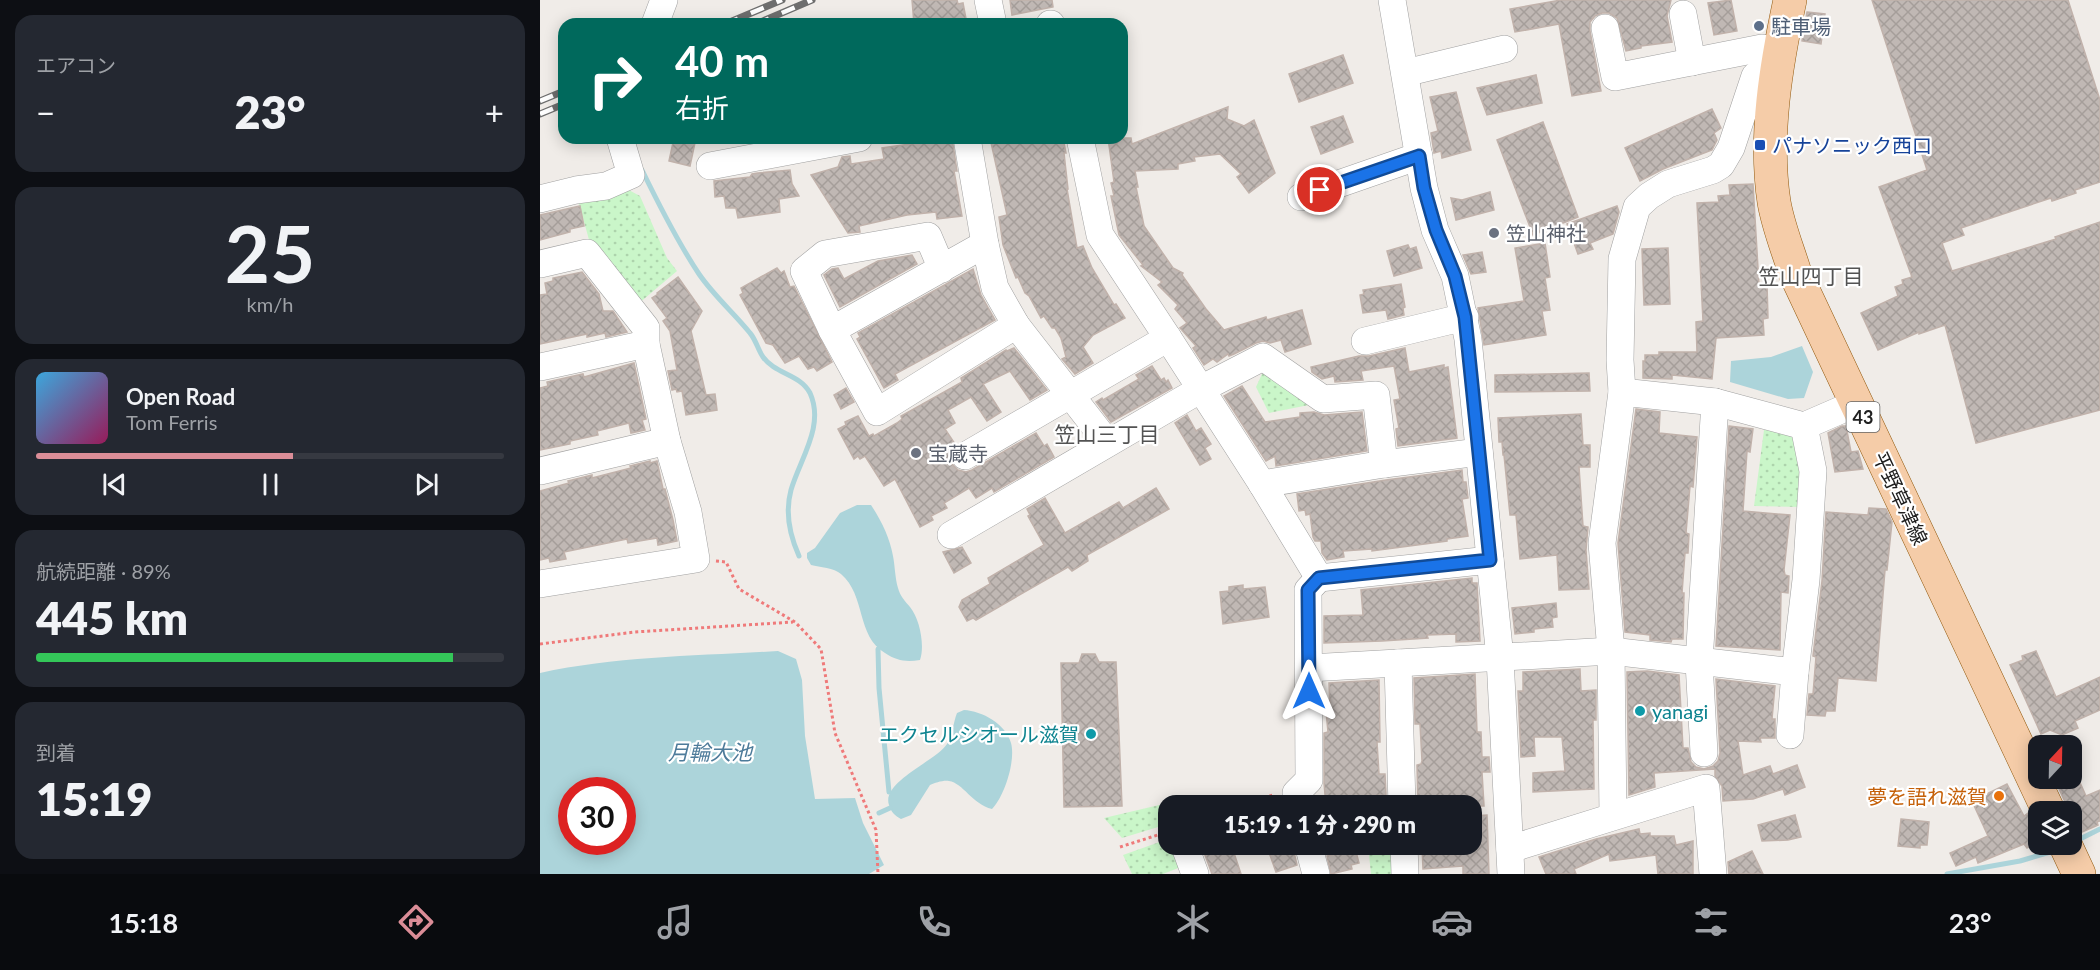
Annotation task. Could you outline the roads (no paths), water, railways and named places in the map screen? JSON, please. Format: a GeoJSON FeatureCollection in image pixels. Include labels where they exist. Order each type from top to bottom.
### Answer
{"type":"FeatureCollection","features":[{"type":"Feature","properties":{"kind":"main road","name":"平野草津線"},"geometry":{"type":"LineString","coordinates":[[1790,0],[1778,45],[1772,118],[1771,171],[1774,204],[1795,273],[2044,801]]}},
{"type":"Feature","properties":{"kind":"main road"},"geometry":{"type":"LineString","coordinates":[[2070,855],[2079,874]]}},
{"type":"Feature","properties":{"kind":"street"},"geometry":{"type":"LineString","coordinates":[[657,18],[664,0]]}},
{"type":"Feature","properties":{"kind":"street"},"geometry":{"type":"LineString","coordinates":[[988,0],[992,18]]}},
{"type":"Feature","properties":{"kind":"street"},"geometry":{"type":"LineString","coordinates":[[1392,0],[1424,188],[1436,230],[1455,276],[1465,317],[1500,658],[1510,862],[1613,816],[1706,788],[1713,874]]}},
{"type":"Feature","properties":{"kind":"street"},"geometry":{"type":"LineString","coordinates":[[1683,14],[1692,62]]}},
{"type":"Feature","properties":{"kind":"street"},"geometry":{"type":"LineString","coordinates":[[1605,28],[1615,77],[1778,45]]}},
{"type":"Feature","properties":{"kind":"street"},"geometry":{"type":"LineString","coordinates":[[1613,816],[1611,651],[1602,543],[1622,392],[1620,360],[1622,259],[1637,207],[1668,184],[1713,170],[1720,165],[1731,148],[1755,76],[1768,66],[1778,45]]}},
{"type":"Feature","properties":{"kind":"street"},"geometry":{"type":"LineString","coordinates":[[1405,73],[1504,49]]}},
{"type":"Feature","properties":{"kind":"street"},"geometry":{"type":"LineString","coordinates":[[540,199],[576,190],[606,186],[631,175],[622,144]]}},
{"type":"Feature","properties":{"kind":"street"},"geometry":{"type":"LineString","coordinates":[[710,166],[758,148],[797,144]]}},
{"type":"Feature","properties":{"kind":"street"},"geometry":{"type":"LineString","coordinates":[[968,144],[995,288],[1016,325],[1107,442]]}},
{"type":"Feature","properties":{"kind":"street"},"geometry":{"type":"LineString","coordinates":[[1081,144],[1100,235],[1262,484],[1319,578]]}},
{"type":"Feature","properties":{"kind":"street"},"geometry":{"type":"LineString","coordinates":[[1301,196],[1419,156]]}},
{"type":"Feature","properties":{"kind":"street"},"geometry":{"type":"LineString","coordinates":[[942,269],[928,236],[825,254],[804,271],[832,330],[877,412],[1016,325]]}},
{"type":"Feature","properties":{"kind":"street"},"geometry":{"type":"LineString","coordinates":[[832,330],[985,244]]}},
{"type":"Feature","properties":{"kind":"street"},"geometry":{"type":"LineString","coordinates":[[540,264],[586,253],[646,328],[646,344],[667,441],[688,512],[696,559],[540,584]]}},
{"type":"Feature","properties":{"kind":"street"},"geometry":{"type":"LineString","coordinates":[[1365,341],[1465,317]]}},
{"type":"Feature","properties":{"kind":"street"},"geometry":{"type":"LineString","coordinates":[[965,456],[1168,338]]}},
{"type":"Feature","properties":{"kind":"street"},"geometry":{"type":"LineString","coordinates":[[540,367],[646,344]]}},
{"type":"Feature","properties":{"kind":"street"},"geometry":{"type":"LineString","coordinates":[[951,535],[1107,442],[1263,357],[1323,399],[1376,395],[1384,464]]}},
{"type":"Feature","properties":{"kind":"street"},"geometry":{"type":"LineString","coordinates":[[1622,392],[1715,402],[1804,426],[1857,403]]}},
{"type":"Feature","properties":{"kind":"street"},"geometry":{"type":"LineString","coordinates":[[1704,753],[1699,662],[1715,402]]}},
{"type":"Feature","properties":{"kind":"street"},"geometry":{"type":"LineString","coordinates":[[1790,735],[1806,580],[1813,471],[1804,426]]}},
{"type":"Feature","properties":{"kind":"street"},"geometry":{"type":"LineString","coordinates":[[540,471],[667,441]]}},
{"type":"Feature","properties":{"kind":"street"},"geometry":{"type":"LineString","coordinates":[[1262,484],[1384,464],[1479,452]]}},
{"type":"Feature","properties":{"kind":"street"},"geometry":{"type":"LineString","coordinates":[[1300,795],[1309,780],[1308,590],[1319,578],[1490,560]]}},
{"type":"Feature","properties":{"kind":"street"},"geometry":{"type":"LineString","coordinates":[[1309,668],[1611,651],[1795,672]]}},
{"type":"Feature","properties":{"kind":"street"},"geometry":{"type":"LineString","coordinates":[[1398,663],[1402,795]]}},
{"type":"Feature","properties":{"kind":"street"},"geometry":{"type":"LineString","coordinates":[[1188,855],[1195,874]]}},
{"type":"Feature","properties":{"kind":"street"},"geometry":{"type":"LineString","coordinates":[[1311,855],[1316,874]]}},
{"type":"Feature","properties":{"kind":"street"},"geometry":{"type":"LineString","coordinates":[[1404,855],[1405,874]]}},
{"type":"Feature","properties":{"kind":"water"},"geometry":{"type":"Polygon","coordinates":[[[1802,346],[1813,372],[1804,398],[1788,399],[1730,382],[1731,361],[1771,357],[1802,346]]]}},
{"type":"Feature","properties":{"kind":"water"},"geometry":{"type":"Polygon","coordinates":[[[857,505],[871,505],[882,523],[892,549],[899,591],[914,612],[919,625],[922,640],[920,660],[898,659],[889,656],[876,646],[869,636],[849,583],[835,570],[811,565],[807,558],[807,553],[815,548],[840,513],[857,505]]]}},
{"type":"Feature","properties":{"kind":"water","name":"月輪大池"},"geometry":{"type":"Polygon","coordinates":[[[778,651],[796,659],[802,680],[805,736],[815,799],[855,798],[863,823],[884,865],[869,874],[540,874],[540,673],[599,663],[778,651]]]}},
{"type":"Feature","properties":{"kind":"water"},"geometry":{"type":"Polygon","coordinates":[[[964,710],[978,713],[999,724],[1008,736],[1012,759],[1001,796],[992,809],[979,803],[954,783],[944,781],[930,785],[911,815],[899,818],[892,812],[889,805],[889,796],[893,788],[941,751],[951,737],[957,713],[964,710]]]}},
{"type":"Feature","properties":{"kind":"waterway"},"geometry":{"type":"LineString","coordinates":[[642,170],[676,236],[705,282],[750,333],[768,363],[800,382],[810,393],[814,405],[813,430],[791,490],[788,507],[791,532],[799,556]]}},
{"type":"Feature","properties":{"kind":"waterway"},"geometry":{"type":"LineString","coordinates":[[878,649],[879,688],[889,792]]}},
{"type":"Feature","properties":{"kind":"waterway"},"geometry":{"type":"LineString","coordinates":[[879,813],[890,808]]}},
{"type":"Feature","properties":{"kind":"waterway"},"geometry":{"type":"LineString","coordinates":[[2082,838],[2100,829]]}},
{"type":"Feature","properties":{"kind":"waterway"},"geometry":{"type":"LineString","coordinates":[[1947,874],[2020,861],[2040,855]]}},
{"type":"Feature","properties":{"kind":"railway"},"geometry":{"type":"LineString","coordinates":[[739,18],[782,0]]}},
{"type":"Feature","properties":{"kind":"railway"},"geometry":{"type":"LineString","coordinates":[[770,18],[812,0]]}},
{"type":"Feature","properties":{"kind":"railway"},"geometry":{"type":"LineString","coordinates":[[540,101],[558,94]]}},
{"type":"Feature","properties":{"kind":"railway"},"geometry":{"type":"LineString","coordinates":[[540,114],[558,106]]}},
{"type":"Feature","properties":{"kind":"place","name":"駐車場"},"geometry":{"type":"Point","coordinates":[1759,26]}},
{"type":"Feature","properties":{"kind":"place","name":"パナソニック西口"},"geometry":{"type":"Point","coordinates":[1760,145]}},
{"type":"Feature","properties":{"kind":"place","name":"笠山神社"},"geometry":{"type":"Point","coordinates":[1494,233]}},
{"type":"Feature","properties":{"kind":"place","name":"宝蔵寺"},"geometry":{"type":"Point","coordinates":[916,453]}},
{"type":"Feature","properties":{"kind":"place","name":"yanagi"},"geometry":{"type":"Point","coordinates":[1640,711]}},
{"type":"Feature","properties":{"kind":"place","name":"エクセルシオール滋賀"},"geometry":{"type":"Point","coordinates":[1091,734]}},
{"type":"Feature","properties":{"kind":"place","name":"夢を語れ滋賀"},"geometry":{"type":"Point","coordinates":[1999,796]}},
{"type":"Feature","properties":{"kind":"district","name":"笠山四丁目"},"geometry":{"type":"Point","coordinates":[1811,275]}},
{"type":"Feature","properties":{"kind":"district","name":"笠山三丁目"},"geometry":{"type":"Point","coordinates":[1107,433]}}]}
